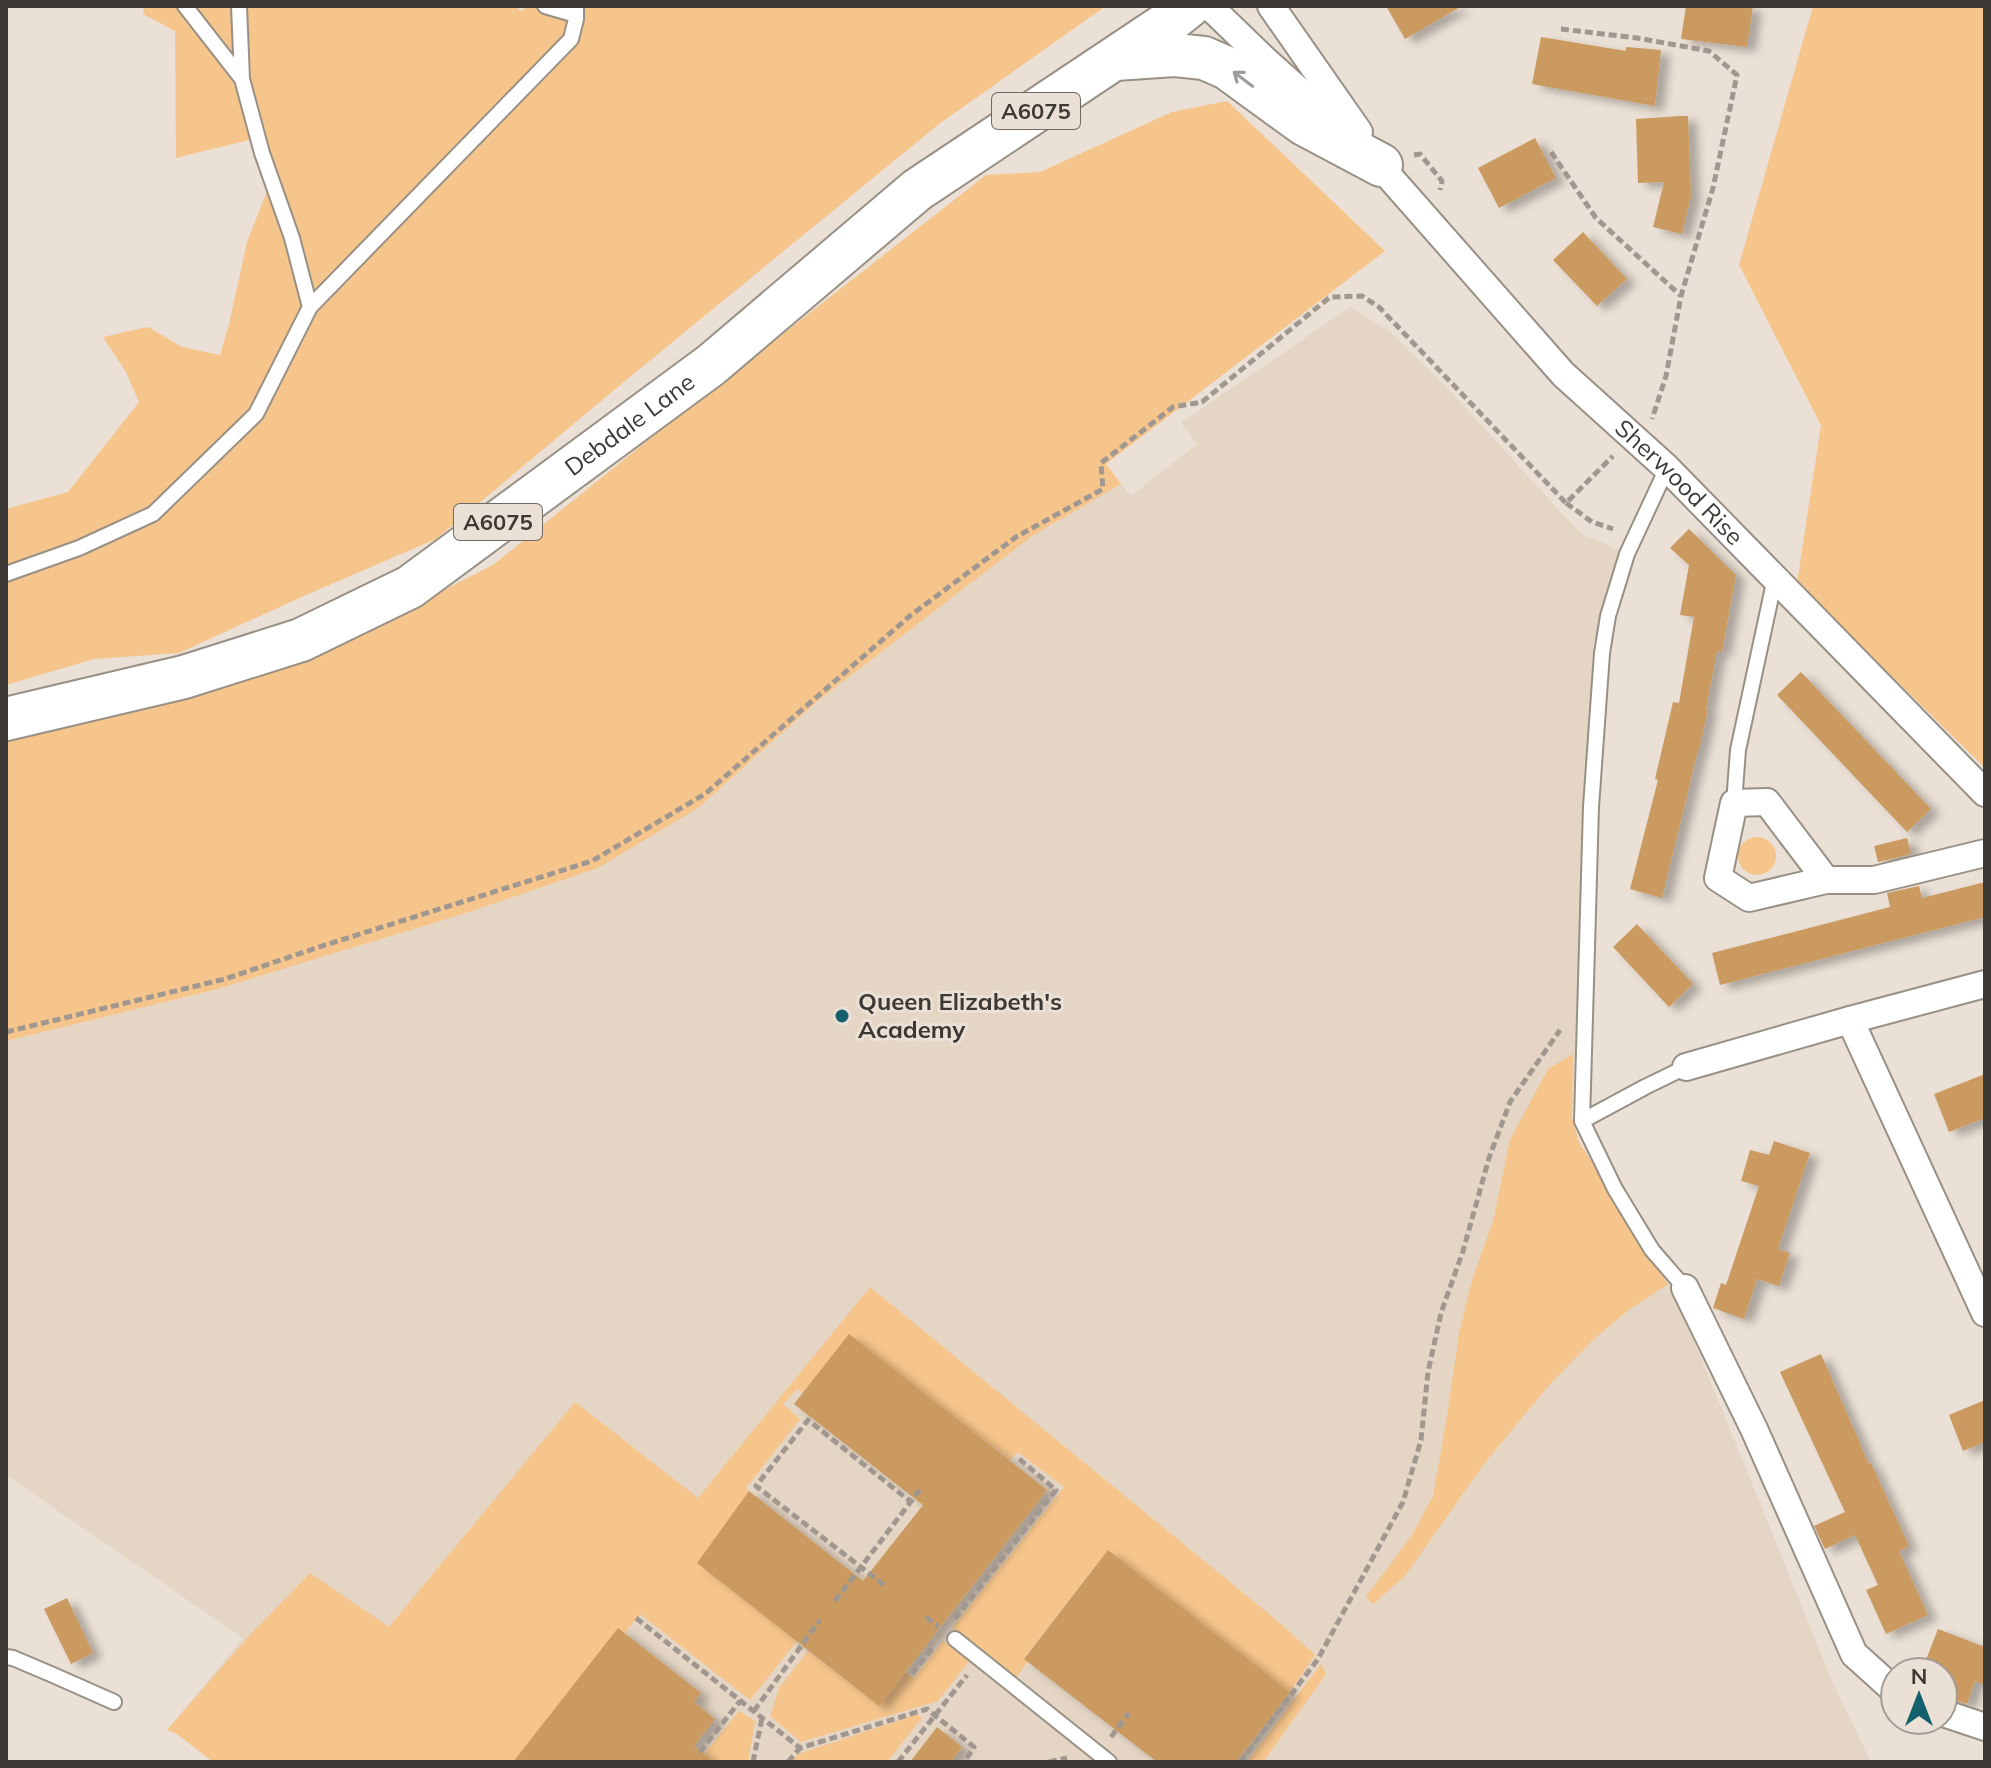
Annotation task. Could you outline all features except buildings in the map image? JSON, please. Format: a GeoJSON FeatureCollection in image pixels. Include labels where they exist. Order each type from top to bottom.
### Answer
{"type":"FeatureCollection","features":[{"type":"Feature","properties":{"kind":"main road","name":"Debdale Lane"},"geometry":{"type":"LineString","coordinates":[[6,719],[184,677],[301,640],[410,587],[711,365],[917,190],[1189,6]]}},
{"type":"Feature","properties":{"kind":"main road"},"geometry":{"type":"LineString","coordinates":[[1113,59],[1175,55],[1204,58],[1227,68],[1304,124],[1381,165]]}},
{"type":"Feature","properties":{"kind":"street","name":"Sherwood Rise"},"geometry":{"type":"LineString","coordinates":[[1209,6],[1381,165]]}},
{"type":"Feature","properties":{"kind":"street","name":"Sherwood Rise"},"geometry":{"type":"LineString","coordinates":[[1271,6],[1381,165],[1630,449],[1667,468],[1985,793]]}},
{"type":"Feature","properties":{"kind":"street"},"geometry":{"type":"LineString","coordinates":[[1826,880],[1767,802],[1734,803],[1718,878],[1749,898],[1826,880],[1874,880],[1985,853]]}},
{"type":"Feature","properties":{"kind":"street"},"geometry":{"type":"LineString","coordinates":[[1686,1067],[1985,984]]}},
{"type":"Feature","properties":{"kind":"street"},"geometry":{"type":"LineString","coordinates":[[1850,1020],[1985,1313]]}},
{"type":"Feature","properties":{"kind":"street"},"geometry":{"type":"LineString","coordinates":[[1685,1288],[1754,1429],[1854,1654],[1879,1677]]}},
{"type":"Feature","properties":{"kind":"street"},"geometry":{"type":"LineString","coordinates":[[1959,1718],[1985,1727]]}},
{"type":"Feature","properties":{"kind":"lane"},"geometry":{"type":"LineString","coordinates":[[185,6],[242,79]]}},
{"type":"Feature","properties":{"kind":"lane"},"geometry":{"type":"LineString","coordinates":[[239,6],[242,79],[262,153],[292,238],[310,307]]}},
{"type":"Feature","properties":{"kind":"lane"},"geometry":{"type":"LineString","coordinates":[[6,574],[79,548],[153,514],[256,414],[310,307],[571,39],[576,10],[545,6]]}},
{"type":"Feature","properties":{"kind":"lane"},"geometry":{"type":"LineString","coordinates":[[1667,468],[1627,554],[1608,616],[1602,653],[1591,807],[1582,1121],[1622,1202],[1652,1250],[1685,1288]]}},
{"type":"Feature","properties":{"kind":"lane"},"geometry":{"type":"LineString","coordinates":[[1734,803],[1738,750],[1775,578]]}},
{"type":"Feature","properties":{"kind":"lane"},"geometry":{"type":"LineString","coordinates":[[1582,1121],[1686,1067]]}},
{"type":"Feature","properties":{"kind":"lane"},"geometry":{"type":"LineString","coordinates":[[955,1639],[1109,1762]]}},
{"type":"Feature","properties":{"kind":"lane"},"geometry":{"type":"LineString","coordinates":[[6,1657],[114,1702]]}},
{"type":"Feature","properties":{"kind":"path"},"geometry":{"type":"LineString","coordinates":[[1561,29],[1709,51],[1737,75],[1713,188],[1681,296],[1666,376],[1647,434],[1566,503]]}},
{"type":"Feature","properties":{"kind":"path"},"geometry":{"type":"LineString","coordinates":[[1551,152],[1596,218],[1681,296]]}},
{"type":"Feature","properties":{"kind":"path"},"geometry":{"type":"LineString","coordinates":[[6,1032],[225,979],[592,861],[705,794],[911,615],[1016,537],[1103,489],[1101,463],[1173,407],[1202,402],[1330,297],[1362,296],[1379,307],[1566,503],[1592,522],[1613,529],[1652,500]]}},
{"type":"Feature","properties":{"kind":"path"},"geometry":{"type":"LineString","coordinates":[[1240,1762],[1318,1659],[1403,1502],[1421,1440],[1428,1372],[1441,1313],[1463,1251],[1489,1158],[1510,1102],[1560,1031],[1561,1017]]}},
{"type":"Feature","properties":{"kind":"path"},"geometry":{"type":"LineString","coordinates":[[884,1585],[756,1486],[808,1420],[911,1502]]}},
{"type":"Feature","properties":{"kind":"path"},"geometry":{"type":"LineString","coordinates":[[954,1620],[1056,1490],[1017,1457]]}},
{"type":"Feature","properties":{"kind":"path"},"geometry":{"type":"LineString","coordinates":[[835,1601],[922,1487]]}},
{"type":"Feature","properties":{"kind":"path"},"geometry":{"type":"LineString","coordinates":[[636,1618],[800,1748]]}},
{"type":"Feature","properties":{"kind":"path"},"geometry":{"type":"LineString","coordinates":[[754,1711],[820,1620]]}},
{"type":"Feature","properties":{"kind":"path"},"geometry":{"type":"LineString","coordinates":[[912,1674],[937,1642]]}},
{"type":"Feature","properties":{"kind":"path"},"geometry":{"type":"LineString","coordinates":[[898,1762],[980,1659]]}},
{"type":"Feature","properties":{"kind":"path"},"geometry":{"type":"LineString","coordinates":[[700,1752],[740,1701]]}},
{"type":"Feature","properties":{"kind":"path"},"geometry":{"type":"LineString","coordinates":[[788,1762],[800,1748],[927,1709],[974,1747],[964,1762]]}},
{"type":"Feature","properties":{"kind":"path"},"geometry":{"type":"LineString","coordinates":[[753,1762],[762,1718]]}},
{"type":"Feature","properties":{"kind":"shaded area"},"geometry":{"type":"Polygon","coordinates":[[[144,6],[513,6],[523,11],[524,6],[1106,6],[939,124],[436,539],[179,653],[94,659],[6,685],[6,509],[68,492],[139,402],[126,372],[103,337],[148,327],[182,347],[220,355],[247,242],[269,186],[265,136],[176,158],[175,31],[143,14],[144,6]]]}},
{"type":"Feature","properties":{"kind":"shaded area"},"geometry":{"type":"Polygon","coordinates":[[[1813,6],[1985,6],[1985,768],[1797,583],[1821,425],[1739,265],[1813,6]]]}},
{"type":"Feature","properties":{"kind":"shaded area"},"geometry":{"type":"Polygon","coordinates":[[[1227,101],[1385,251],[1106,464],[1121,484],[1032,536],[819,700],[698,808],[598,868],[463,914],[214,990],[6,1041],[6,740],[188,697],[339,643],[493,565],[986,175],[1040,172],[1172,112],[1227,101]]]}},
{"type":"Feature","properties":{"kind":"shaded area","name":"Queen Elizabeth's Academy"},"geometry":{"type":"Polygon","coordinates":[[[1350,307],[1389,331],[1449,390],[1580,533],[1619,550],[1593,646],[1572,1118],[1579,1142],[1668,1284],[1683,1314],[1833,1683],[1871,1762],[213,1762],[177,1734],[167,1730],[243,1638],[6,1475],[6,1041],[214,990],[463,914],[598,868],[698,808],[819,700],[1032,536],[1121,484],[1131,496],[1197,444],[1181,423],[1350,307]]]}},
{"type":"Feature","properties":{"kind":"shaded area"},"geometry":{"type":"Polygon","coordinates":[[[1757,837],[1770,843],[1776,856],[1770,869],[1757,875],[1744,869],[1738,856],[1744,843],[1757,837]]]}},
{"type":"Feature","properties":{"kind":"shaded area"},"geometry":{"type":"Polygon","coordinates":[[[1573,1054],[1572,1118],[1579,1142],[1668,1284],[1630,1309],[1595,1338],[1550,1384],[1484,1464],[1405,1576],[1373,1604],[1366,1597],[1412,1535],[1433,1496],[1459,1334],[1471,1283],[1493,1221],[1510,1140],[1548,1069],[1573,1054]]]}},
{"type":"Feature","properties":{"kind":"shaded area"},"geometry":{"type":"Polygon","coordinates":[[[870,1287],[1315,1655],[1290,1692],[1108,1550],[1024,1658],[1028,1661],[1016,1678],[952,1628],[1064,1487],[1018,1452],[1010,1460],[849,1335],[803,1393],[797,1389],[783,1404],[800,1419],[746,1488],[797,1641],[750,1700],[640,1614],[521,1762],[213,1762],[177,1734],[167,1730],[248,1637],[310,1573],[389,1627],[575,1402],[698,1498],[870,1287]]]}},
{"type":"Feature","properties":{"kind":"shaded area"},"geometry":{"type":"Polygon","coordinates":[[[943,1641],[969,1661],[938,1701],[801,1742],[770,1716],[779,1688],[808,1651],[879,1706],[905,1672],[914,1678],[943,1641]]]}},
{"type":"Feature","properties":{"kind":"shaded area"},"geometry":{"type":"Polygon","coordinates":[[[1321,1664],[1326,1674],[1263,1762],[1247,1762],[1321,1664]]]}},
{"type":"Feature","properties":{"kind":"shaded area"},"geometry":{"type":"Polygon","coordinates":[[[739,1711],[755,1721],[748,1762],[713,1762],[704,1754],[739,1711]]]}},
{"type":"Feature","properties":{"kind":"shaded area"},"geometry":{"type":"Polygon","coordinates":[[[918,1714],[922,1718],[887,1762],[791,1762],[798,1754],[918,1714]]]}},
{"type":"Feature","properties":{"kind":"place","name":"Queen Elizabeth's Academy"},"geometry":{"type":"Point","coordinates":[842,1016]}}]}
